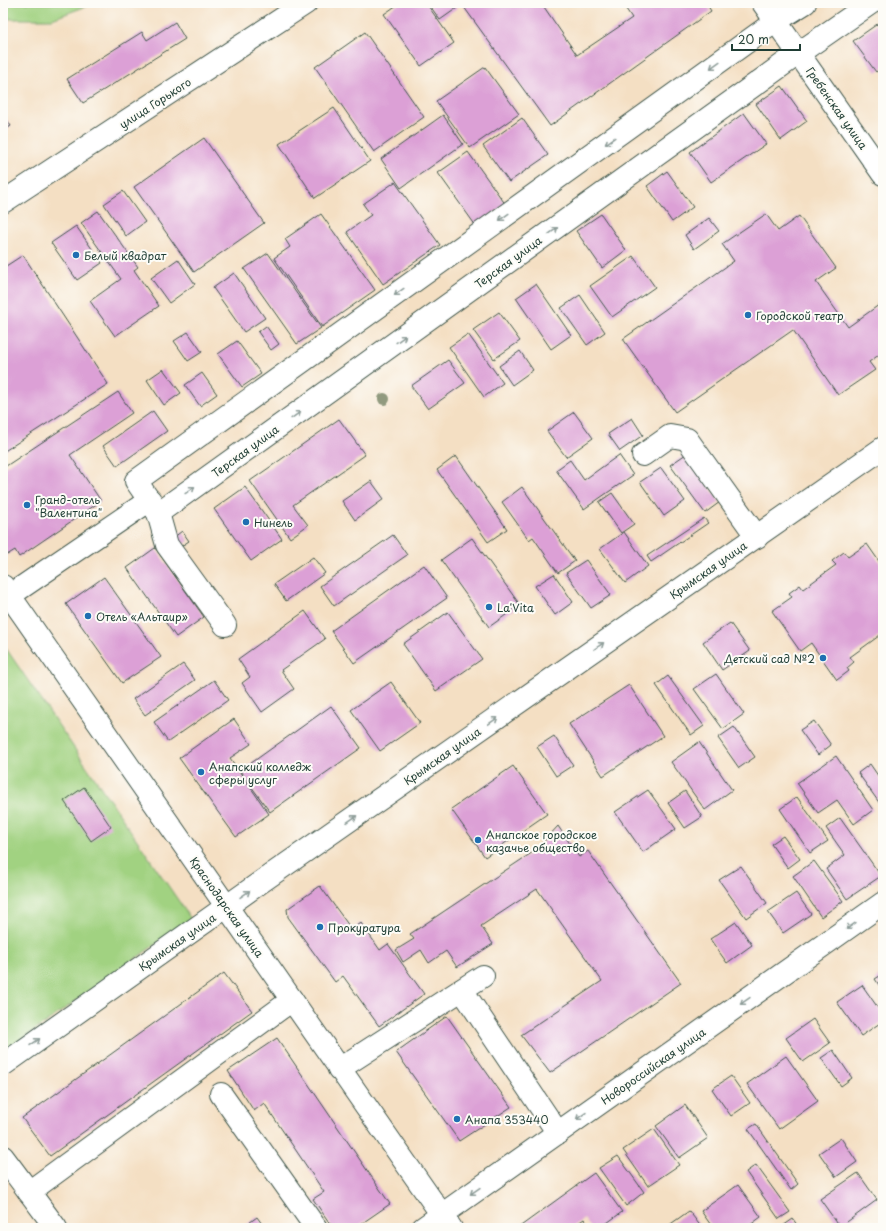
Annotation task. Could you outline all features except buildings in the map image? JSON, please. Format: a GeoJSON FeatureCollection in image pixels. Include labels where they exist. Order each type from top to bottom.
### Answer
{"type":"FeatureCollection","features":[{"type":"Feature","properties":{"kind":"street","name":"улица Горького"},"geometry":{"type":"LineString","coordinates":[[3,202],[306,3]]}},
{"type":"Feature","properties":{"kind":"street","name":"Гребенская улица"},"geometry":{"type":"LineString","coordinates":[[763,3],[883,174]]}},
{"type":"Feature","properties":{"kind":"street"},"geometry":{"type":"LineString","coordinates":[[225,625],[167,545],[154,506],[136,481],[776,21],[805,3]]}},
{"type":"Feature","properties":{"kind":"street","name":"Терская улица"},"geometry":{"type":"LineString","coordinates":[[6,591],[154,506],[871,3]]}},
{"type":"Feature","properties":{"kind":"street"},"geometry":{"type":"LineString","coordinates":[[643,455],[670,436],[687,439],[756,536]]}},
{"type":"Feature","properties":{"kind":"street","name":"Крымская улица"},"geometry":{"type":"LineString","coordinates":[[3,1065],[883,448]]}},
{"type":"Feature","properties":{"kind":"street","name":"Краснодарская улица"},"geometry":{"type":"LineString","coordinates":[[6,591],[446,1221]]}},
{"type":"Feature","properties":{"kind":"street","name":"Новороссийская улица"},"geometry":{"type":"LineString","coordinates":[[423,1228],[446,1221],[558,1133],[883,904]]}},
{"type":"Feature","properties":{"kind":"street"},"geometry":{"type":"LineString","coordinates":[[339,1069],[483,976]]}},
{"type":"Feature","properties":{"kind":"street"},"geometry":{"type":"LineString","coordinates":[[462,990],[558,1133]]}},
{"type":"Feature","properties":{"kind":"street"},"geometry":{"type":"LineString","coordinates":[[29,1192],[292,1000]]}},
{"type":"Feature","properties":{"kind":"street"},"geometry":{"type":"LineString","coordinates":[[221,1094],[316,1228]]}},
{"type":"Feature","properties":{"kind":"street"},"geometry":{"type":"LineString","coordinates":[[3,1157],[56,1228]]}},
{"type":"Feature","properties":{"kind":"green space"},"geometry":{"type":"Polygon","coordinates":[[[3,3],[95,3],[52,19],[12,19],[3,18],[3,3]]]}},
{"type":"Feature","properties":{"kind":"green space"},"geometry":{"type":"Polygon","coordinates":[[[3,644],[191,919],[3,1053],[3,644]]]}},
{"type":"Feature","properties":{"kind":"place","name":"Белый квадрат"},"geometry":{"type":"Point","coordinates":[76,255]}},
{"type":"Feature","properties":{"kind":"place","name":"Городской театр"},"geometry":{"type":"Point","coordinates":[748,315]}},
{"type":"Feature","properties":{"kind":"place","name":"Гранд-отель \"Валентина\""},"geometry":{"type":"Point","coordinates":[27,505]}},
{"type":"Feature","properties":{"kind":"place","name":"Нинель"},"geometry":{"type":"Point","coordinates":[246,522]}},
{"type":"Feature","properties":{"kind":"place","name":"La'Vita"},"geometry":{"type":"Point","coordinates":[489,607]}},
{"type":"Feature","properties":{"kind":"place","name":"Отель «Альтаир»"},"geometry":{"type":"Point","coordinates":[88,616]}},
{"type":"Feature","properties":{"kind":"place","name":"Детский сад №2"},"geometry":{"type":"Point","coordinates":[823,658]}},
{"type":"Feature","properties":{"kind":"place","name":"Анапский колледж сферы услуг"},"geometry":{"type":"Point","coordinates":[201,772]}},
{"type":"Feature","properties":{"kind":"place","name":"Анапское городское казачье общество"},"geometry":{"type":"Point","coordinates":[478,840]}},
{"type":"Feature","properties":{"kind":"place","name":"Прокуратура"},"geometry":{"type":"Point","coordinates":[320,927]}},
{"type":"Feature","properties":{"kind":"place","name":"Анапа 353440"},"geometry":{"type":"Point","coordinates":[457,1119]}}]}
